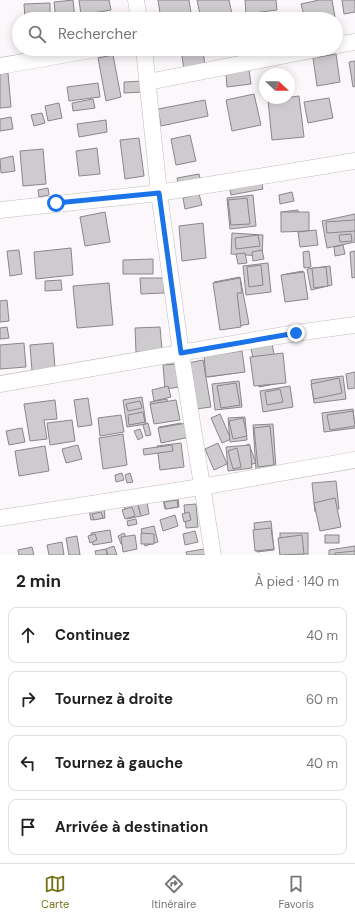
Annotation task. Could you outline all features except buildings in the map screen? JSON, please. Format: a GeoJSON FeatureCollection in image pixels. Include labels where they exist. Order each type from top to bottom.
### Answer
{"type":"FeatureCollection","features":[{"type":"Feature","properties":{"kind":"street"},"geometry":{"type":"LineString","coordinates":[[136,0],[138,12]]}},
{"type":"Feature","properties":{"kind":"street"},"geometry":{"type":"LineString","coordinates":[[343,44],[355,42]]}},
{"type":"Feature","properties":{"kind":"street"},"geometry":{"type":"LineString","coordinates":[[0,66],[57,56]]}},
{"type":"Feature","properties":{"kind":"street"},"geometry":{"type":"LineString","coordinates":[[145,56],[159,193],[181,353],[201,487],[213,555]]}},
{"type":"Feature","properties":{"kind":"street"},"geometry":{"type":"LineString","coordinates":[[148,82],[281,56]]}},
{"type":"Feature","properties":{"kind":"street"},"geometry":{"type":"LineString","coordinates":[[0,210],[159,193],[355,161]]}},
{"type":"Feature","properties":{"kind":"street"},"geometry":{"type":"LineString","coordinates":[[0,384],[296,333],[355,325]]}},
{"type":"Feature","properties":{"kind":"street"},"geometry":{"type":"LineString","coordinates":[[0,518],[201,487],[355,460]]}},
{"type":"Feature","properties":{"kind":"route"},"geometry":{"type":"LineString","coordinates":[[56,203],[159,193],[181,353],[296,333]]}}]}
